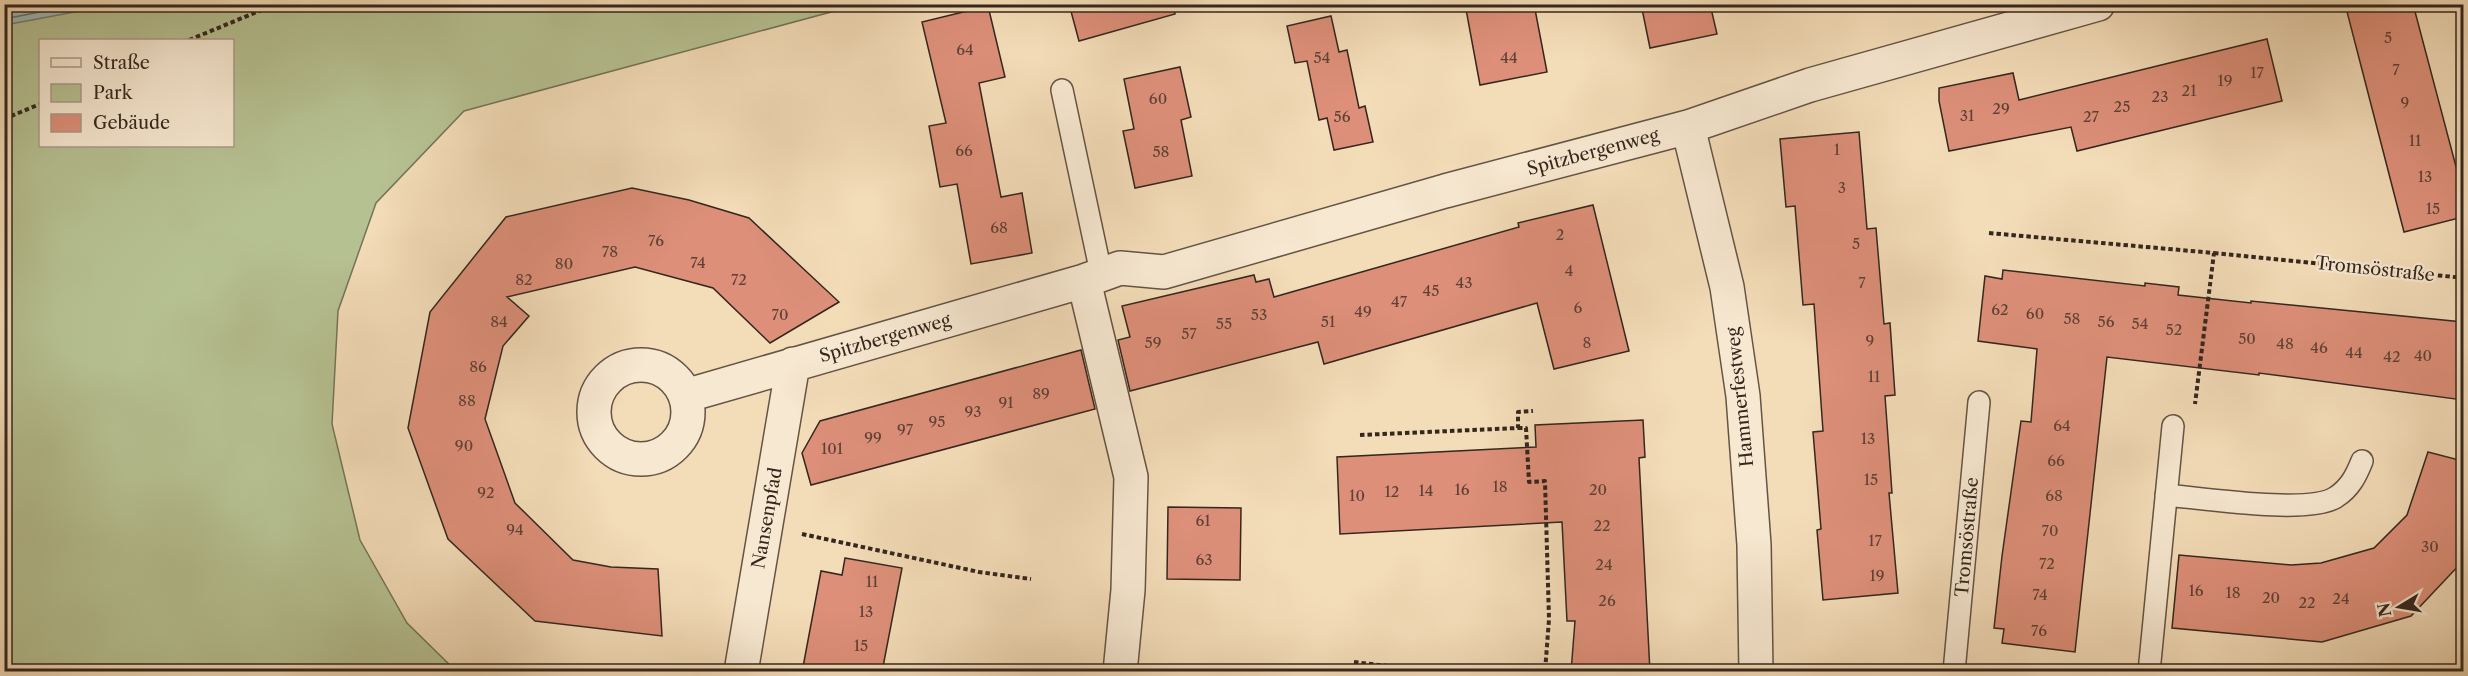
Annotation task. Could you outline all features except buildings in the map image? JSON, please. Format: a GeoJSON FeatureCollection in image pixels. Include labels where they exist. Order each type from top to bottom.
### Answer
{"type":"FeatureCollection","features":[{"type":"Feature","properties":{"kind":"street","name":"Spitzbergenweg"},"geometry":{"type":"LineString","coordinates":[[686,396],[1120,268],[1164,272],[1444,190],[1688,127],[1810,85],[2098,4]]}},
{"type":"Feature","properties":{"kind":"street","name":"Hammerfestweg"},"geometry":{"type":"LineString","coordinates":[[1688,127],[1727,287],[1743,396],[1754,545],[1755,672]]}},
{"type":"Feature","properties":{"kind":"street"},"geometry":{"type":"LineString","coordinates":[[1093,277],[1131,477],[1128,590],[1119,672]]}},
{"type":"Feature","properties":{"kind":"street","name":"Nansenpfad"},"geometry":{"type":"LineString","coordinates":[[741,672],[793,364]]}},
{"type":"Feature","properties":{"kind":"lane"},"geometry":{"type":"LineString","coordinates":[[1062,90],[1093,277]]}},
{"type":"Feature","properties":{"kind":"lane","name":"Tromsöstraße"},"geometry":{"type":"LineString","coordinates":[[1954,672],[1979,402]]}},
{"type":"Feature","properties":{"kind":"lane"},"geometry":{"type":"LineString","coordinates":[[2149,672],[2173,426]]}},
{"type":"Feature","properties":{"kind":"lane"},"geometry":{"type":"LineString","coordinates":[[2166,495],[2290,505],[2314,504],[2334,499],[2354,482],[2362,461]]}},
{"type":"Feature","properties":{"kind":"path"},"geometry":{"type":"LineString","coordinates":[[191,39],[276,4]]}},
{"type":"Feature","properties":{"kind":"path"},"geometry":{"type":"LineString","coordinates":[[4,119],[39,104]]}},
{"type":"Feature","properties":{"kind":"path","name":"Tromsöstraße"},"geometry":{"type":"LineString","coordinates":[[1989,232],[2463,278]]}},
{"type":"Feature","properties":{"kind":"path"},"geometry":{"type":"LineString","coordinates":[[2173,426],[2192,427],[2214,253]]}},
{"type":"Feature","properties":{"kind":"path"},"geometry":{"type":"LineString","coordinates":[[1518,428],[1518,412],[1533,411]]}},
{"type":"Feature","properties":{"kind":"path"},"geometry":{"type":"LineString","coordinates":[[1360,435],[1526,428],[1529,482],[1545,481],[1549,619],[1545,672]]}},
{"type":"Feature","properties":{"kind":"path"},"geometry":{"type":"LineString","coordinates":[[766,526],[979,572],[1031,579]]}},
{"type":"Feature","properties":{"kind":"path"},"geometry":{"type":"LineString","coordinates":[[1354,662],[1439,672]]}},
{"type":"Feature","properties":{"kind":"green space"},"geometry":{"type":"Polygon","coordinates":[[[4,5],[857,5],[464,111],[376,203],[338,311],[332,424],[360,540],[407,623],[457,672],[5,671],[4,5]]]}},
{"type":"Feature","properties":{"kind":"water"},"geometry":{"type":"Polygon","coordinates":[[[5,4],[112,4],[112,5],[5,25],[5,4]]]}}]}
